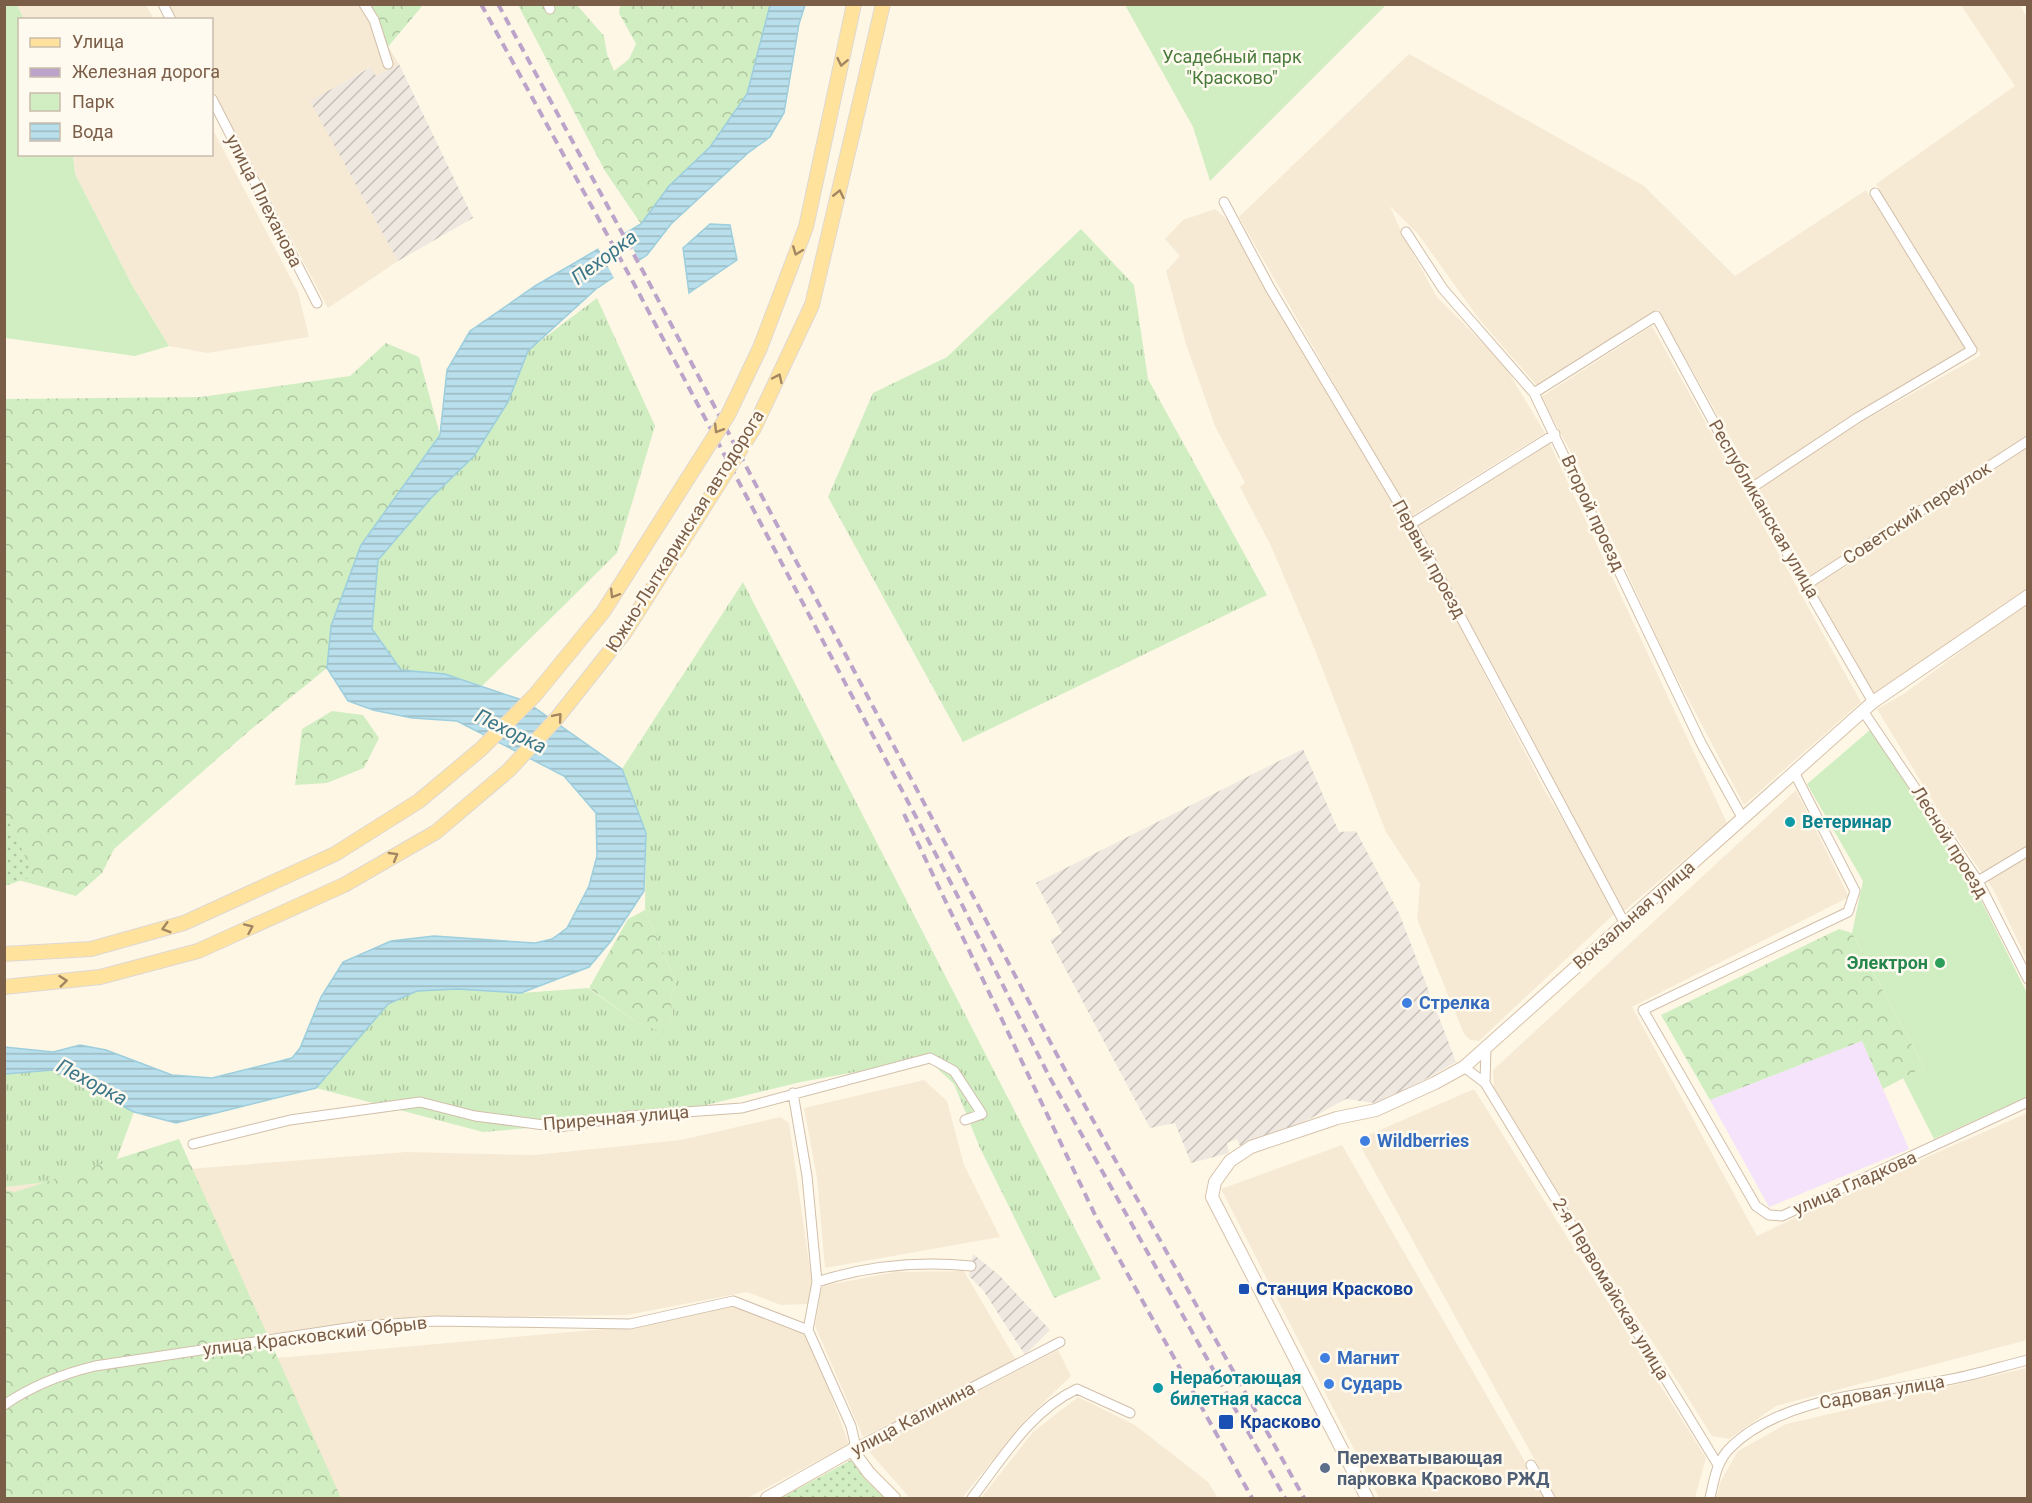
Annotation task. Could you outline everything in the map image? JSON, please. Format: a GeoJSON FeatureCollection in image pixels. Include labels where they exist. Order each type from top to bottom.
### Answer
{"type":"FeatureCollection","features":[{"type":"Feature","properties":{"kind":"main road","name":"Южно-Лыткаринская автодорога"},"geometry":{"type":"LineString","coordinates":[[4,954],[90,949],[184,923],[335,854],[419,801],[481,749],[535,695],[603,612],[728,415],[760,348],[806,227],[854,4]]}},
{"type":"Feature","properties":{"kind":"main road","name":"Южно-Лыткаринская автодорога"},"geometry":{"type":"LineString","coordinates":[[4,987],[100,977],[198,951],[344,885],[436,832],[509,770],[557,718],[625,632],[754,428],[812,305],[884,4]]}},
{"type":"Feature","properties":{"kind":"street"},"geometry":{"type":"LineString","coordinates":[[163,4],[170,18]]}},
{"type":"Feature","properties":{"kind":"street"},"geometry":{"type":"LineString","coordinates":[[364,4],[374,21],[388,64]]}},
{"type":"Feature","properties":{"kind":"street","name":"улица Плеханова"},"geometry":{"type":"LineString","coordinates":[[213,101],[317,303]]}},
{"type":"Feature","properties":{"kind":"street"},"geometry":{"type":"LineString","coordinates":[[1750,489],[1857,418],[1972,350],[1875,193]]}},
{"type":"Feature","properties":{"kind":"street","name":"Первый проезд"},"geometry":{"type":"LineString","coordinates":[[1224,202],[1270,288],[1411,524],[1624,922]]}},
{"type":"Feature","properties":{"kind":"street","name":"Второй проезд"},"geometry":{"type":"LineString","coordinates":[[1406,232],[1443,289],[1534,393],[1701,742],[1743,819]]}},
{"type":"Feature","properties":{"kind":"street","name":"Республиканская улица"},"geometry":{"type":"LineString","coordinates":[[1534,393],[1656,316],[1750,489],[1873,702]]}},
{"type":"Feature","properties":{"kind":"street"},"geometry":{"type":"LineString","coordinates":[[1411,524],[1555,434]]}},
{"type":"Feature","properties":{"kind":"street","name":"Советский переулок"},"geometry":{"type":"LineString","coordinates":[[1806,585],[2028,441]]}},
{"type":"Feature","properties":{"kind":"street","name":"Вокзальная улица"},"geometry":{"type":"LineString","coordinates":[[1367,1498],[1212,1197],[1215,1182],[1230,1161],[1251,1147],[1337,1118],[1376,1110],[1464,1067],[1873,702],[2028,596]]}},
{"type":"Feature","properties":{"kind":"street","name":"Лесной проезд"},"geometry":{"type":"LineString","coordinates":[[1863,711],[1977,881],[2028,979]]}},
{"type":"Feature","properties":{"kind":"street","name":"улица Гладкова"},"geometry":{"type":"LineString","coordinates":[[1794,772],[1856,891],[1848,912],[1643,1010],[1756,1206],[1769,1215],[1782,1216],[2028,1102]]}},
{"type":"Feature","properties":{"kind":"street"},"geometry":{"type":"LineString","coordinates":[[1977,881],[2028,851]]}},
{"type":"Feature","properties":{"kind":"street"},"geometry":{"type":"LineString","coordinates":[[1485,1083],[1486,1047]]}},
{"type":"Feature","properties":{"kind":"street","name":"Приречная улица"},"geometry":{"type":"LineString","coordinates":[[192,1144],[290,1120],[420,1102],[475,1116],[520,1124],[559,1126],[629,1116],[742,1108],[930,1058],[954,1071],[982,1114],[965,1119]]}},
{"type":"Feature","properties":{"kind":"street","name":"2-я Первомайская улица"},"geometry":{"type":"LineString","coordinates":[[1464,1067],[1485,1083],[1718,1464]]}},
{"type":"Feature","properties":{"kind":"street"},"geometry":{"type":"LineString","coordinates":[[792,1093],[807,1176],[817,1282],[808,1330],[851,1426],[855,1443],[852,1450],[869,1473],[894,1498]]}},
{"type":"Feature","properties":{"kind":"street"},"geometry":{"type":"LineString","coordinates":[[817,1282],[875,1269],[938,1264],[971,1266]]}},
{"type":"Feature","properties":{"kind":"street","name":"улица Красковский Обрыв"},"geometry":{"type":"LineString","coordinates":[[4,1406],[22,1393],[59,1375],[95,1366],[361,1326],[436,1320],[630,1324],[734,1301],[808,1330]]}},
{"type":"Feature","properties":{"kind":"street","name":"улица Калинина"},"geometry":{"type":"LineString","coordinates":[[767,1498],[852,1450],[1060,1342]]}},
{"type":"Feature","properties":{"kind":"street","name":"Садовая улица"},"geometry":{"type":"LineString","coordinates":[[1718,1464],[1730,1448],[1768,1422],[1817,1403],[1953,1379],[2028,1360]]}},
{"type":"Feature","properties":{"kind":"street"},"geometry":{"type":"LineString","coordinates":[[972,1498],[1028,1425],[1067,1394],[1077,1389],[1130,1413]]}},
{"type":"Feature","properties":{"kind":"street"},"geometry":{"type":"LineString","coordinates":[[1710,1498],[1718,1464]]}},
{"type":"Feature","properties":{"kind":"street"},"geometry":{"type":"LineString","coordinates":[[1531,1465],[1550,1498]]}},
{"type":"Feature","properties":{"kind":"shaded area"},"geometry":{"type":"Polygon","coordinates":[[[17,5],[146,5],[153,18],[24,18],[17,5]]]}},
{"type":"Feature","properties":{"kind":"shaded area"},"geometry":{"type":"Polygon","coordinates":[[[167,5],[362,5],[399,64],[376,76],[370,67],[311,101],[398,261],[328,308],[213,91],[213,18],[174,18],[167,5]]]}},
{"type":"Feature","properties":{"kind":"shaded area"},"geometry":{"type":"Polygon","coordinates":[[[1961,5],[2020,5],[2028,20],[2027,437],[1812,579],[1757,490],[1822,444],[1981,355],[1876,184],[2015,86],[1961,5]]]}},
{"type":"Feature","properties":{"kind":"shaded area"},"geometry":{"type":"Polygon","coordinates":[[[1409,54],[1644,186],[1735,276],[1866,190],[1966,348],[1754,480],[1658,309],[1538,387],[1479,319],[1418,234],[1390,206],[1403,236],[1437,297],[1503,363],[1545,433],[1410,517],[1239,217],[1409,54]]]}},
{"type":"Feature","properties":{"kind":"shaded area"},"geometry":{"type":"Polygon","coordinates":[[[399,64],[473,218],[398,261],[310,101],[371,67],[376,76],[399,64]]]}},
{"type":"Feature","properties":{"kind":"shaded area"},"geometry":{"type":"Polygon","coordinates":[[[213,130],[298,292],[309,337],[207,353],[169,346],[132,285],[75,174],[73,156],[213,156],[213,130]]]}},
{"type":"Feature","properties":{"kind":"shaded area"},"geometry":{"type":"Polygon","coordinates":[[[1215,209],[1233,225],[1412,533],[1545,791],[1583,853],[1615,913],[1479,1041],[1470,1040],[1464,1034],[1417,919],[1420,884],[1386,832],[1311,640],[1270,544],[1240,487],[1245,483],[1215,426],[1186,344],[1166,271],[1180,256],[1165,239],[1183,220],[1215,209]]]}},
{"type":"Feature","properties":{"kind":"shaded area"},"geometry":{"type":"Polygon","coordinates":[[[1652,326],[1861,702],[1744,805],[1664,653],[1579,467],[1541,397],[1652,326]]]}},
{"type":"Feature","properties":{"kind":"shaded area"},"geometry":{"type":"Polygon","coordinates":[[[1549,442],[1727,823],[1624,911],[1416,527],[1549,442]]]}},
{"type":"Feature","properties":{"kind":"shaded area"},"geometry":{"type":"Polygon","coordinates":[[[2027,448],[2027,588],[1870,697],[1805,589],[1858,560],[2027,448]]]}},
{"type":"Feature","properties":{"kind":"shaded area"},"geometry":{"type":"Polygon","coordinates":[[[2027,602],[2027,960],[1993,889],[1940,813],[1877,709],[1905,693],[2027,602]]]}},
{"type":"Feature","properties":{"kind":"shaded area"},"geometry":{"type":"Polygon","coordinates":[[[1303,749],[1339,832],[1356,831],[1399,913],[1456,1062],[1381,1104],[1346,1099],[1295,1127],[1240,1146],[1237,1139],[1227,1143],[1229,1153],[1191,1163],[1175,1123],[1150,1128],[1050,940],[1062,933],[1036,883],[1303,749]]]}},
{"type":"Feature","properties":{"kind":"shaded area"},"geometry":{"type":"Polygon","coordinates":[[[1796,790],[1849,897],[1632,1007],[1757,1236],[1861,1186],[2027,1113],[2027,1340],[1776,1406],[1729,1439],[1712,1436],[1494,1091],[1493,1070],[1796,790]]]}},
{"type":"Feature","properties":{"kind":"shaded area"},"geometry":{"type":"Polygon","coordinates":[[[1862,1041],[1909,1149],[1769,1207],[1710,1100],[1862,1041]]]}},
{"type":"Feature","properties":{"kind":"shaded area"},"geometry":{"type":"Polygon","coordinates":[[[924,1080],[947,1101],[964,1165],[1000,1237],[825,1268],[817,1178],[804,1108],[924,1080]]]}},
{"type":"Feature","properties":{"kind":"shaded area"},"geometry":{"type":"Polygon","coordinates":[[[1474,1089],[1706,1458],[1695,1498],[1556,1498],[1357,1140],[1474,1089]]]}},
{"type":"Feature","properties":{"kind":"shaded area"},"geometry":{"type":"Polygon","coordinates":[[[780,1117],[789,1123],[812,1283],[809,1304],[781,1305],[747,1292],[627,1315],[403,1318],[233,1340],[5,1392],[4,1187],[111,1175],[406,1152],[534,1155],[681,1140],[780,1117]]]}},
{"type":"Feature","properties":{"kind":"shaded area"},"geometry":{"type":"Polygon","coordinates":[[[1342,1145],[1546,1498],[1379,1498],[1221,1189],[1342,1145]]]}},
{"type":"Feature","properties":{"kind":"shaded area"},"geometry":{"type":"Polygon","coordinates":[[[973,1254],[999,1275],[1050,1330],[1025,1355],[983,1290],[969,1276],[973,1254]]]}},
{"type":"Feature","properties":{"kind":"shaded area"},"geometry":{"type":"Polygon","coordinates":[[[964,1271],[1016,1360],[863,1437],[815,1326],[822,1286],[895,1272],[964,1271]]]}},
{"type":"Feature","properties":{"kind":"shaded area"},"geometry":{"type":"Polygon","coordinates":[[[732,1303],[807,1331],[849,1444],[748,1498],[5,1498],[4,1419],[151,1369],[628,1327],[732,1303]]]}},
{"type":"Feature","properties":{"kind":"shaded area"},"geometry":{"type":"Polygon","coordinates":[[[1058,1350],[1071,1376],[1026,1419],[962,1498],[910,1498],[866,1448],[1058,1350]]]}},
{"type":"Feature","properties":{"kind":"shaded area"},"geometry":{"type":"Polygon","coordinates":[[[2027,1368],[2027,1498],[1716,1498],[1721,1481],[1738,1451],[1786,1424],[2027,1368]]]}},
{"type":"Feature","properties":{"kind":"shaded area"},"geometry":{"type":"Polygon","coordinates":[[[1078,1397],[1135,1425],[1208,1482],[1218,1498],[981,1498],[1033,1432],[1078,1397]]]}},
{"type":"Feature","properties":{"kind":"green space"},"geometry":{"type":"Polygon","coordinates":[[[4,5],[17,5],[24,18],[18,18],[18,156],[73,156],[75,174],[132,285],[169,346],[135,356],[5,338],[4,5]]]}},
{"type":"Feature","properties":{"kind":"green space"},"geometry":{"type":"Polygon","coordinates":[[[362,5],[423,5],[387,48],[362,5]]]}},
{"type":"Feature","properties":{"kind":"green space"},"geometry":{"type":"Polygon","coordinates":[[[518,5],[577,5],[604,36],[607,54],[614,71],[629,59],[636,44],[619,13],[620,5],[770,5],[747,94],[710,147],[669,186],[641,224],[605,171],[518,5]]]}},
{"type":"Feature","properties":{"kind":"green space","name":"Усадебный парк \"Красково\""},"geometry":{"type":"Polygon","coordinates":[[[1125,5],[1386,5],[1210,181],[1193,127],[1125,5]]]}},
{"type":"Feature","properties":{"kind":"green space"},"geometry":{"type":"Polygon","coordinates":[[[1081,229],[1134,285],[1148,379],[1267,595],[963,742],[828,497],[873,393],[947,357],[1081,229]]]}},
{"type":"Feature","properties":{"kind":"green space"},"geometry":{"type":"Polygon","coordinates":[[[597,298],[655,426],[617,553],[482,686],[445,674],[392,669],[372,629],[378,560],[432,497],[474,456],[508,402],[527,351],[597,298]]]}},
{"type":"Feature","properties":{"kind":"green space"},"geometry":{"type":"Polygon","coordinates":[[[386,343],[419,357],[440,435],[361,545],[331,626],[327,668],[249,731],[114,849],[102,873],[76,896],[15,879],[5,856],[4,399],[201,397],[350,376],[386,343]]]}},
{"type":"Feature","properties":{"kind":"green space"},"geometry":{"type":"Polygon","coordinates":[[[743,582],[1101,1279],[1054,1298],[980,1148],[954,1084],[927,1059],[801,1082],[656,1117],[483,1132],[316,1088],[388,1004],[417,991],[457,989],[521,993],[588,988],[635,1021],[663,1032],[673,1014],[670,999],[676,983],[645,910],[646,833],[622,769],[743,582]]]}},
{"type":"Feature","properties":{"kind":"green space"},"geometry":{"type":"Polygon","coordinates":[[[332,711],[363,715],[379,738],[364,768],[327,783],[295,785],[302,729],[332,711]]]}},
{"type":"Feature","properties":{"kind":"green space","name":"Электрон"},"geometry":{"type":"Polygon","coordinates":[[[1870,730],[1974,886],[2027,993],[2027,1097],[1934,1139],[1903,1078],[1924,1067],[1852,933],[1863,881],[1807,784],[1870,730]]]}},
{"type":"Feature","properties":{"kind":"green space"},"geometry":{"type":"Polygon","coordinates":[[[4,811],[34,876],[5,886],[4,886],[4,811]]]}},
{"type":"Feature","properties":{"kind":"green space"},"geometry":{"type":"Polygon","coordinates":[[[645,910],[676,983],[670,999],[673,1014],[663,1033],[635,1021],[589,988],[628,919],[645,910]]]}},
{"type":"Feature","properties":{"kind":"green space"},"geometry":{"type":"Polygon","coordinates":[[[1839,929],[1852,933],[1924,1067],[1883,1089],[1862,1041],[1710,1100],[1661,1015],[1839,929]]]}},
{"type":"Feature","properties":{"kind":"green space"},"geometry":{"type":"Polygon","coordinates":[[[53,1070],[134,1112],[111,1175],[5,1187],[4,1074],[53,1070]]]}},
{"type":"Feature","properties":{"kind":"green space"},"geometry":{"type":"Polygon","coordinates":[[[179,1139],[341,1498],[5,1498],[4,1190],[15,1192],[179,1139]]]}},
{"type":"Feature","properties":{"kind":"green space"},"geometry":{"type":"Polygon","coordinates":[[[851,1460],[866,1480],[885,1498],[781,1498],[851,1460]]]}},
{"type":"Feature","properties":{"kind":"water","name":"Пехорка"},"geometry":{"type":"Polygon","coordinates":[[[770,5],[805,5],[799,24],[784,113],[770,137],[748,153],[671,224],[647,255],[596,289],[528,351],[508,402],[474,456],[432,497],[378,560],[372,629],[401,670],[445,674],[525,701],[622,769],[646,833],[644,891],[611,941],[589,967],[521,993],[457,989],[417,991],[388,1004],[316,1088],[176,1123],[134,1112],[53,1070],[5,1074],[5,1047],[53,1052],[80,1045],[106,1050],[172,1075],[212,1078],[292,1058],[300,1048],[321,997],[343,962],[391,941],[434,936],[535,943],[552,939],[567,928],[589,886],[597,856],[596,813],[564,776],[457,721],[412,718],[373,710],[348,701],[327,668],[331,626],[361,545],[440,435],[447,370],[470,331],[535,286],[641,224],[669,186],[710,147],[747,94],[770,5]]]}},
{"type":"Feature","properties":{"kind":"water"},"geometry":{"type":"Polygon","coordinates":[[[710,224],[730,225],[737,260],[689,293],[683,248],[710,224]]]}},
{"type":"Feature","properties":{"kind":"pier"},"geometry":{"type":"Polygon","coordinates":[[[623,231],[641,263],[615,280],[597,246],[623,231]]]}},
{"type":"Feature","properties":{"kind":"railway"},"geometry":{"type":"LineString","coordinates":[[481,4],[633,282],[952,885],[1050,1078],[1285,1498]]}},
{"type":"Feature","properties":{"kind":"railway"},"geometry":{"type":"LineString","coordinates":[[498,4],[645,275],[1065,1070],[1304,1498]]}},
{"type":"Feature","properties":{"kind":"railway"},"geometry":{"type":"LineString","coordinates":[[904,814],[1097,1219],[1252,1498]]}},
{"type":"Feature","properties":{"kind":"place","name":"Ветеринар"},"geometry":{"type":"Point","coordinates":[1790,822]}},
{"type":"Feature","properties":{"kind":"place","name":"Электрон"},"geometry":{"type":"Point","coordinates":[1940,963]}},
{"type":"Feature","properties":{"kind":"place","name":"Стрелка"},"geometry":{"type":"Point","coordinates":[1407,1003]}},
{"type":"Feature","properties":{"kind":"place","name":"Wildberries"},"geometry":{"type":"Point","coordinates":[1365,1141]}},
{"type":"Feature","properties":{"kind":"place","name":"Станция Красково"},"geometry":{"type":"Point","coordinates":[1244,1289]}},
{"type":"Feature","properties":{"kind":"place","name":"Магнит"},"geometry":{"type":"Point","coordinates":[1325,1358]}},
{"type":"Feature","properties":{"kind":"place","name":"Сударь"},"geometry":{"type":"Point","coordinates":[1329,1384]}},
{"type":"Feature","properties":{"kind":"place","name":"Неработающая билетная касса"},"geometry":{"type":"Point","coordinates":[1158,1388]}},
{"type":"Feature","properties":{"kind":"place","name":"Красково"},"geometry":{"type":"Point","coordinates":[1226,1422]}},
{"type":"Feature","properties":{"kind":"place","name":"Перехватывающая парковка Красково РЖД"},"geometry":{"type":"Point","coordinates":[1325,1468]}}]}
